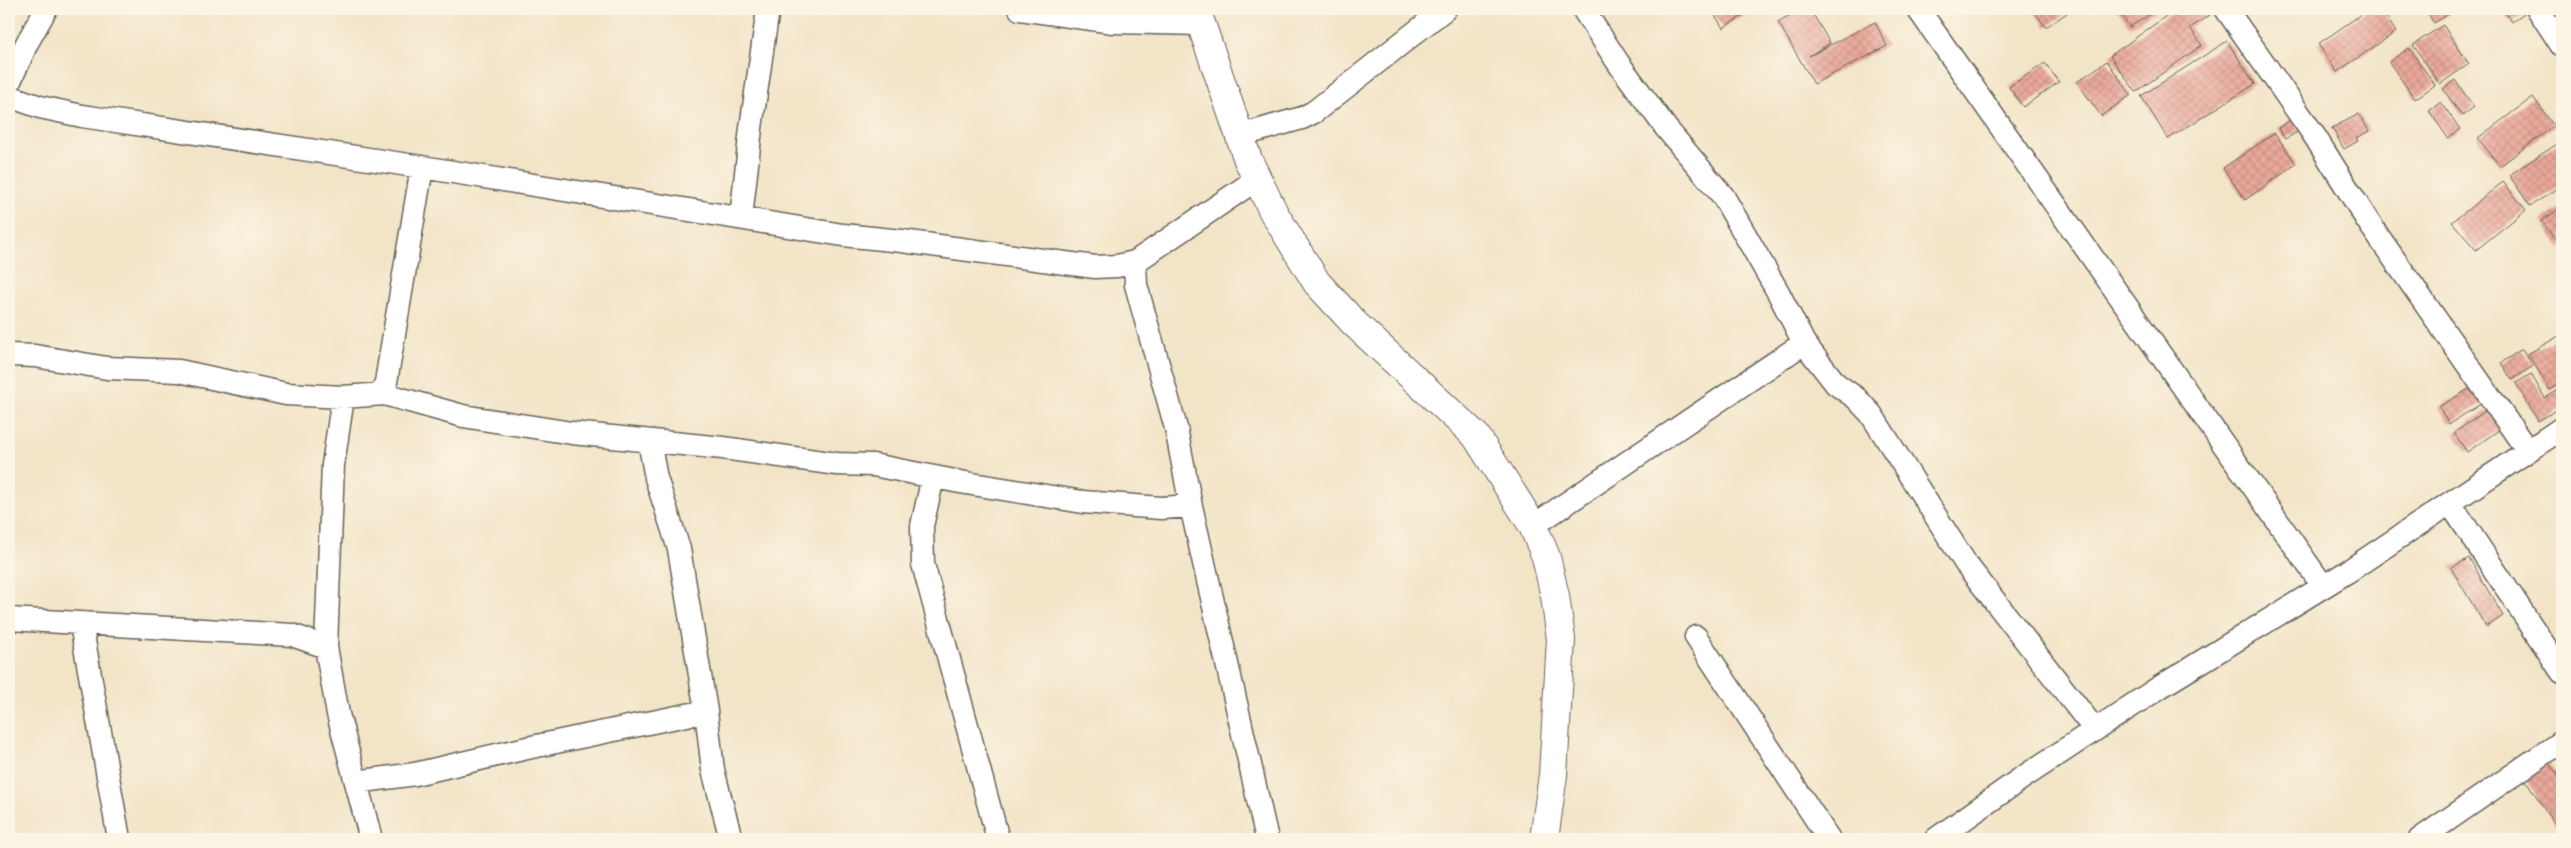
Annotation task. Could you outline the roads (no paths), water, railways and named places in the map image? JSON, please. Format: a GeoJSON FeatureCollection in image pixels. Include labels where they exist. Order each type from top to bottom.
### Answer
{"type":"FeatureCollection","features":[{"type":"Feature","properties":{"kind":"street"},"geometry":{"type":"LineString","coordinates":[[9,83],[27,43],[46,9]]}},
{"type":"Feature","properties":{"kind":"street"},"geometry":{"type":"LineString","coordinates":[[741,218],[751,128],[768,9]]}},
{"type":"Feature","properties":{"kind":"street"},"geometry":{"type":"LineString","coordinates":[[1020,9],[1112,22],[1199,16],[1239,136],[1257,179],[1316,283],[1355,324],[1476,436],[1533,526],[1546,557],[1555,596],[1560,639],[1553,775],[1544,839]]}},
{"type":"Feature","properties":{"kind":"street"},"geometry":{"type":"LineString","coordinates":[[1239,136],[1302,118],[1314,112],[1445,9]]}},
{"type":"Feature","properties":{"kind":"street"},"geometry":{"type":"LineString","coordinates":[[1583,9],[1619,64],[1666,128],[1723,196],[1778,292],[1804,343],[1836,384],[1856,398],[1871,414],[1966,564],[2094,730]]}},
{"type":"Feature","properties":{"kind":"street"},"geometry":{"type":"LineString","coordinates":[[1918,9],[2324,586]]}},
{"type":"Feature","properties":{"kind":"street"},"geometry":{"type":"LineString","coordinates":[[2226,9],[2312,132],[2369,223],[2527,450]]}},
{"type":"Feature","properties":{"kind":"street"},"geometry":{"type":"LineString","coordinates":[[2539,9],[2562,46]]}},
{"type":"Feature","properties":{"kind":"street"},"geometry":{"type":"LineString","coordinates":[[9,96],[40,107],[82,116],[422,167],[843,235],[1095,267],[1134,262],[1257,179]]}},
{"type":"Feature","properties":{"kind":"street"},"geometry":{"type":"LineString","coordinates":[[384,394],[422,167]]}},
{"type":"Feature","properties":{"kind":"street"},"geometry":{"type":"LineString","coordinates":[[1134,262],[1136,285],[1176,428],[1191,506],[1267,839]]}},
{"type":"Feature","properties":{"kind":"street"},"geometry":{"type":"LineString","coordinates":[[1533,526],[1804,343]]}},
{"type":"Feature","properties":{"kind":"street"},"geometry":{"type":"LineString","coordinates":[[9,355],[35,356],[107,368],[179,371],[286,394],[343,397],[384,394],[463,416],[572,433],[723,448],[837,464],[873,465],[1083,502],[1160,508],[1191,506]]}},
{"type":"Feature","properties":{"kind":"street"},"geometry":{"type":"LineString","coordinates":[[343,397],[332,465],[326,647],[338,714],[371,839]]}},
{"type":"Feature","properties":{"kind":"street"},"geometry":{"type":"LineString","coordinates":[[1936,839],[2094,730],[2324,586],[2562,428]]}},
{"type":"Feature","properties":{"kind":"street"},"geometry":{"type":"LineString","coordinates":[[649,441],[656,478],[679,549],[706,711],[712,770],[723,817],[731,839]]}},
{"type":"Feature","properties":{"kind":"street"},"geometry":{"type":"LineString","coordinates":[[933,477],[922,526],[923,564],[998,839]]}},
{"type":"Feature","properties":{"kind":"street"},"geometry":{"type":"LineString","coordinates":[[2450,503],[2562,672]]}},
{"type":"Feature","properties":{"kind":"street"},"geometry":{"type":"LineString","coordinates":[[9,619],[292,635],[326,647]]}},
{"type":"Feature","properties":{"kind":"street"},"geometry":{"type":"LineString","coordinates":[[81,624],[119,839]]}},
{"type":"Feature","properties":{"kind":"street"},"geometry":{"type":"LineString","coordinates":[[1696,637],[1829,839]]}},
{"type":"Feature","properties":{"kind":"street"},"geometry":{"type":"LineString","coordinates":[[356,782],[415,774],[527,748],[706,711]]}},
{"type":"Feature","properties":{"kind":"street"},"geometry":{"type":"LineString","coordinates":[[2420,839],[2562,740]]}}]}
